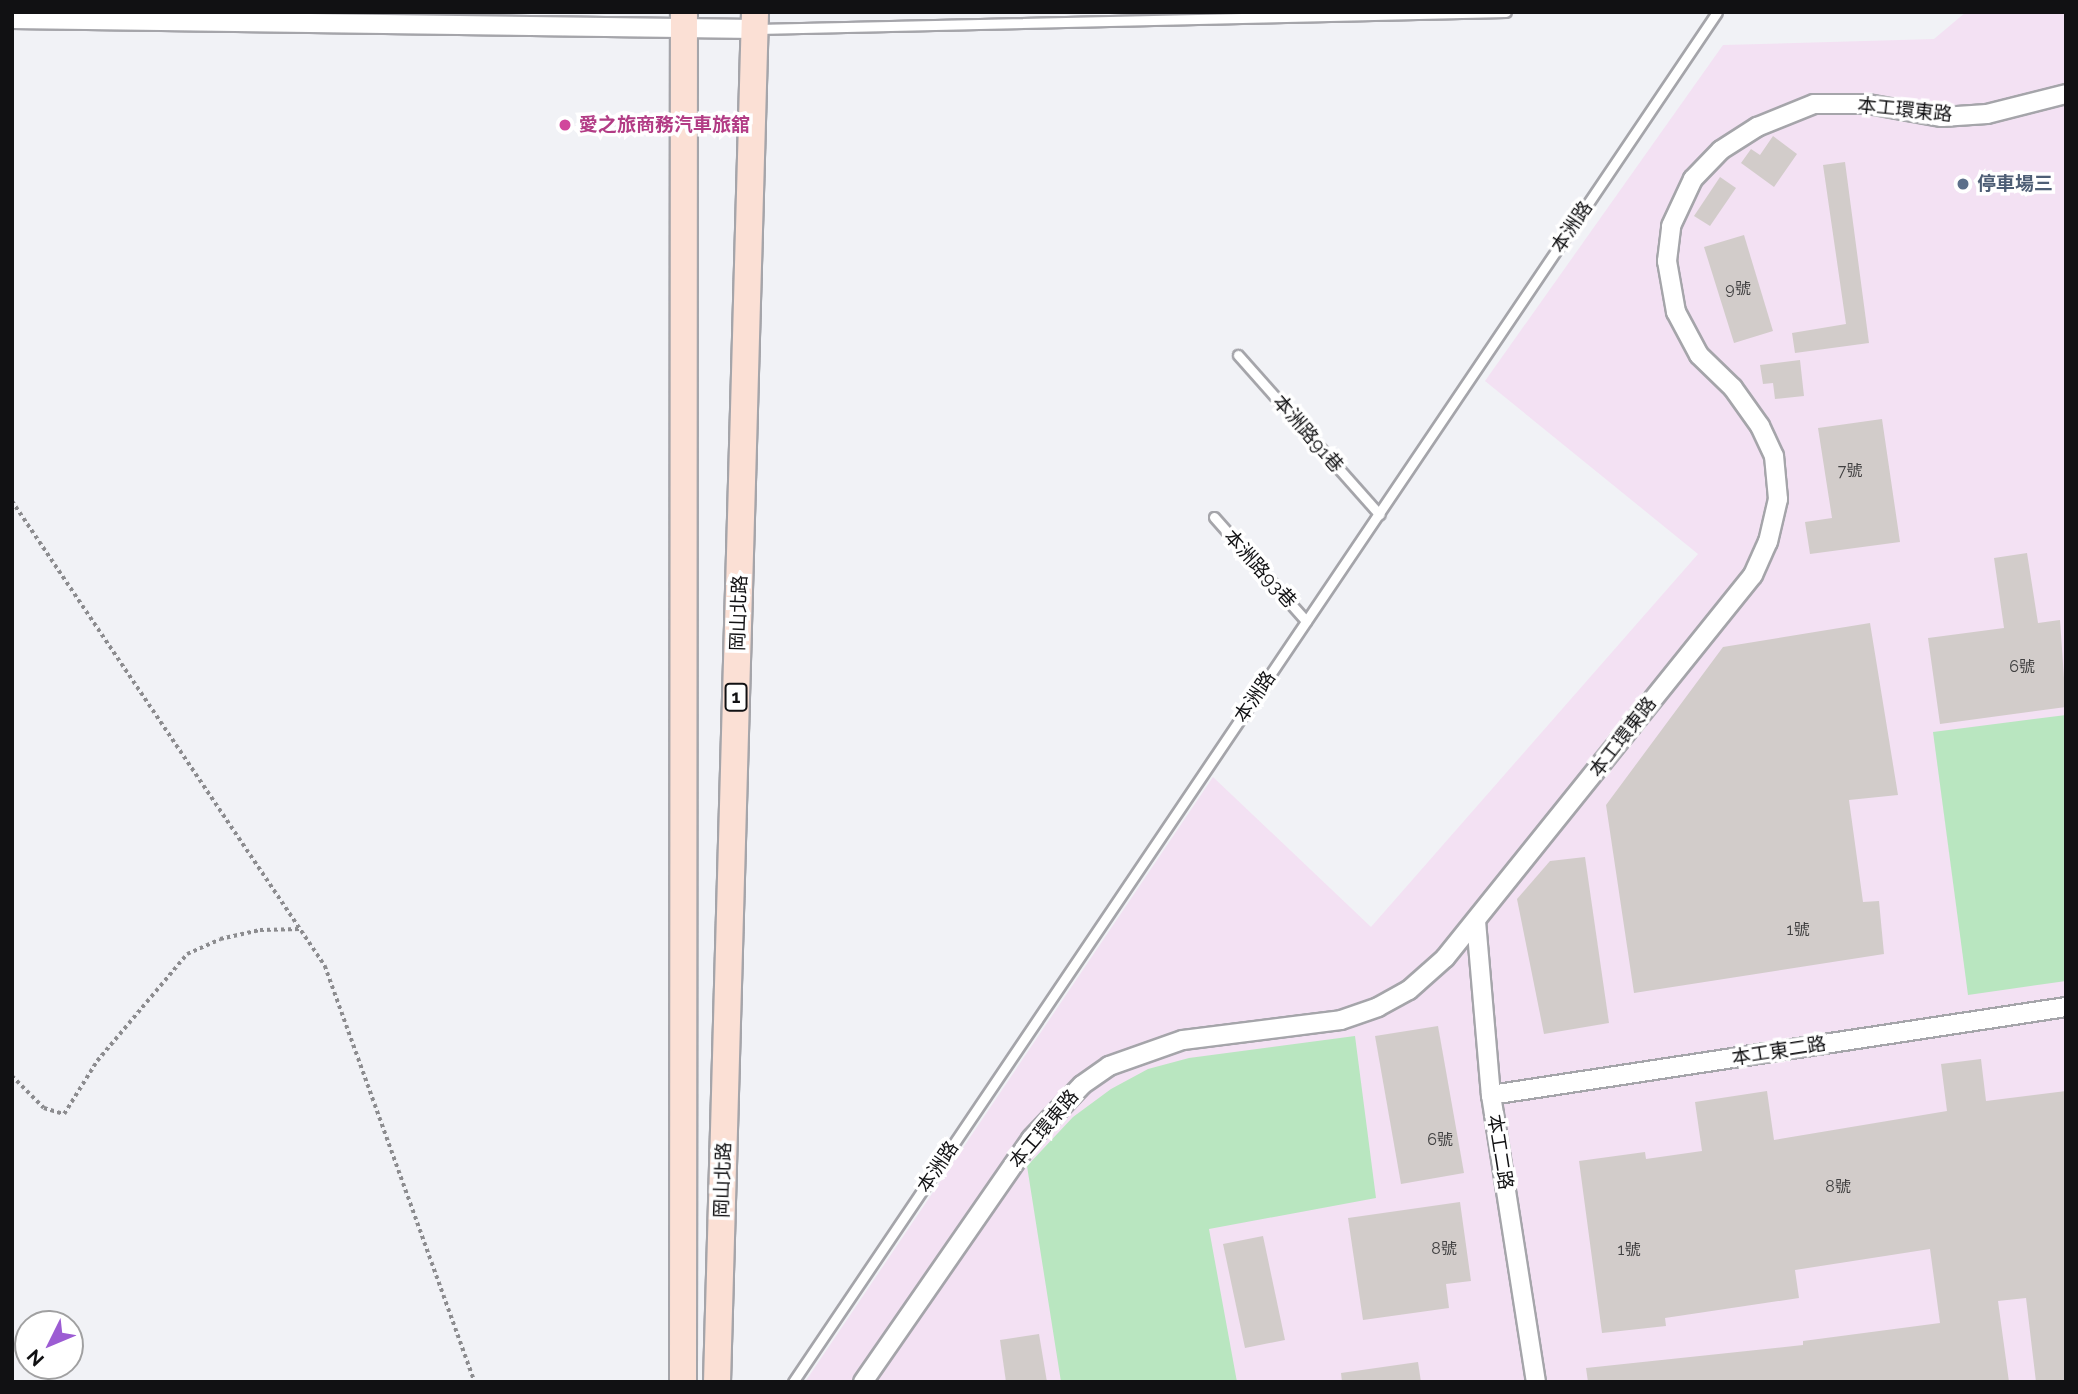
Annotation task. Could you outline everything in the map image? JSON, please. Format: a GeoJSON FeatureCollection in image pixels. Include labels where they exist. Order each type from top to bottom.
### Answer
{"type":"FeatureCollection","features":[{"type":"Feature","properties":{"kind":"main road","name":"岡山北路"},"geometry":{"type":"LineString","coordinates":[[683,1382],[684,20]]}},
{"type":"Feature","properties":{"kind":"main road","name":"岡山北路"},"geometry":{"type":"LineString","coordinates":[[717,1382],[755,21]]}},
{"type":"Feature","properties":{"kind":"street"},"geometry":{"type":"LineString","coordinates":[[12,19],[424,17],[755,21]]}},
{"type":"Feature","properties":{"kind":"street","name":"本工環東路"},"geometry":{"type":"LineString","coordinates":[[863,1382],[1031,1139],[1082,1085],[1109,1066],[1183,1040],[1340,1020],[1378,1007],[1409,989],[1445,958],[1753,575],[1768,542],[1778,499],[1774,456],[1760,426],[1734,388],[1699,355],[1676,312],[1667,261],[1671,226],[1693,179],[1730,144],[1814,104],[1868,104],[1942,117],[1987,114],[2066,94]]}},
{"type":"Feature","properties":{"kind":"street","name":"本工二路"},"geometry":{"type":"LineString","coordinates":[[1476,921],[1491,1095],[1536,1382]]}},
{"type":"Feature","properties":{"kind":"street","name":"本工東二路"},"geometry":{"type":"LineString","coordinates":[[1491,1095],[2066,1007]]}},
{"type":"Feature","properties":{"kind":"lane"},"geometry":{"type":"LineString","coordinates":[[755,21],[1506,12]]}},
{"type":"Feature","properties":{"kind":"lane","name":"本洲路"},"geometry":{"type":"LineString","coordinates":[[793,1382],[1717,12]]}},
{"type":"Feature","properties":{"kind":"lane","name":"本洲路91巷"},"geometry":{"type":"LineString","coordinates":[[1238,355],[1379,514]]}},
{"type":"Feature","properties":{"kind":"lane","name":"本洲路93巷"},"geometry":{"type":"LineString","coordinates":[[1214,517],[1306,621]]}},
{"type":"Feature","properties":{"kind":"path"},"geometry":{"type":"LineString","coordinates":[[12,501],[326,966],[475,1382]]}},
{"type":"Feature","properties":{"kind":"path"},"geometry":{"type":"LineString","coordinates":[[12,1076],[44,1108],[64,1114],[97,1061],[187,954],[220,939],[260,930],[301,929]]}},
{"type":"Feature","properties":{"kind":"shaded area"},"geometry":{"type":"Polygon","coordinates":[[[1966,12],[2066,12],[2066,1382],[805,1382],[1213,777],[1371,927],[1698,554],[1485,381],[1723,45],[1934,39],[1966,12]]]}},
{"type":"Feature","properties":{"kind":"green space"},"geometry":{"type":"Polygon","coordinates":[[[2066,715],[2066,981],[1968,995],[1933,732],[2066,715]]]}},
{"type":"Feature","properties":{"kind":"green space"},"geometry":{"type":"Polygon","coordinates":[[[1355,1036],[1376,1198],[1209,1229],[1237,1382],[1061,1382],[1027,1166],[1073,1117],[1111,1089],[1148,1069],[1189,1058],[1355,1036]]]}},
{"type":"Feature","properties":{"kind":"building"},"geometry":{"type":"Polygon","coordinates":[[[1773,136],[1797,154],[1774,187],[1741,163],[1751,149],[1760,155],[1773,136]]]}},
{"type":"Feature","properties":{"kind":"building"},"geometry":{"type":"Polygon","coordinates":[[[1845,162],[1869,343],[1795,353],[1792,333],[1846,324],[1823,165],[1845,162]]]}},
{"type":"Feature","properties":{"kind":"building"},"geometry":{"type":"Polygon","coordinates":[[[1720,177],[1736,188],[1710,226],[1694,216],[1720,177]]]}},
{"type":"Feature","properties":{"kind":"building"},"geometry":{"type":"Polygon","coordinates":[[[1744,235],[1773,331],[1734,343],[1704,247],[1744,235]]]}},
{"type":"Feature","properties":{"kind":"building"},"geometry":{"type":"Polygon","coordinates":[[[1800,360],[1804,396],[1775,399],[1773,383],[1763,384],[1760,365],[1800,360]]]}},
{"type":"Feature","properties":{"kind":"building"},"geometry":{"type":"Polygon","coordinates":[[[1882,419],[1900,542],[1810,554],[1805,522],[1832,518],[1818,428],[1882,419]]]}},
{"type":"Feature","properties":{"kind":"building"},"geometry":{"type":"Polygon","coordinates":[[[2027,553],[2038,623],[2060,620],[2066,707],[1940,724],[1928,638],[2004,628],[1994,558],[2027,553]]]}},
{"type":"Feature","properties":{"kind":"building"},"geometry":{"type":"Polygon","coordinates":[[[1870,623],[1898,795],[1849,800],[1863,902],[1879,901],[1884,954],[1634,993],[1606,805],[1723,647],[1870,623]]]}},
{"type":"Feature","properties":{"kind":"building"},"geometry":{"type":"Polygon","coordinates":[[[1585,857],[1609,1023],[1544,1034],[1517,899],[1550,861],[1585,857]]]}},
{"type":"Feature","properties":{"kind":"building"},"geometry":{"type":"Polygon","coordinates":[[[1438,1026],[1464,1173],[1401,1184],[1375,1036],[1438,1026]]]}},
{"type":"Feature","properties":{"kind":"building"},"geometry":{"type":"Polygon","coordinates":[[[1981,1059],[1986,1101],[2066,1091],[2066,1382],[2036,1382],[2026,1298],[1998,1301],[2009,1382],[1588,1382],[1586,1368],[1803,1345],[1803,1341],[1940,1323],[1930,1249],[1795,1270],[1799,1298],[1665,1318],[1666,1326],[1602,1333],[1579,1161],[1645,1152],[1646,1159],[1702,1151],[1695,1102],[1767,1091],[1774,1140],[1947,1111],[1941,1064],[1981,1059]]]}},
{"type":"Feature","properties":{"kind":"building"},"geometry":{"type":"Polygon","coordinates":[[[1460,1202],[1471,1281],[1446,1284],[1449,1308],[1363,1320],[1348,1218],[1460,1202]]]}},
{"type":"Feature","properties":{"kind":"building"},"geometry":{"type":"Polygon","coordinates":[[[1263,1236],[1285,1340],[1245,1348],[1223,1244],[1263,1236]]]}},
{"type":"Feature","properties":{"kind":"building"},"geometry":{"type":"Polygon","coordinates":[[[1039,1334],[1047,1382],[1006,1382],[1000,1340],[1039,1334]]]}},
{"type":"Feature","properties":{"kind":"building"},"geometry":{"type":"Polygon","coordinates":[[[1418,1362],[1421,1382],[1342,1382],[1341,1373],[1418,1362]]]}},
{"type":"Feature","properties":{"kind":"place","name":"愛之旅商務汽車旅舘"},"geometry":{"type":"Point","coordinates":[565,125]}},
{"type":"Feature","properties":{"kind":"place","name":"停車場三"},"geometry":{"type":"Point","coordinates":[1963,184]}}]}
